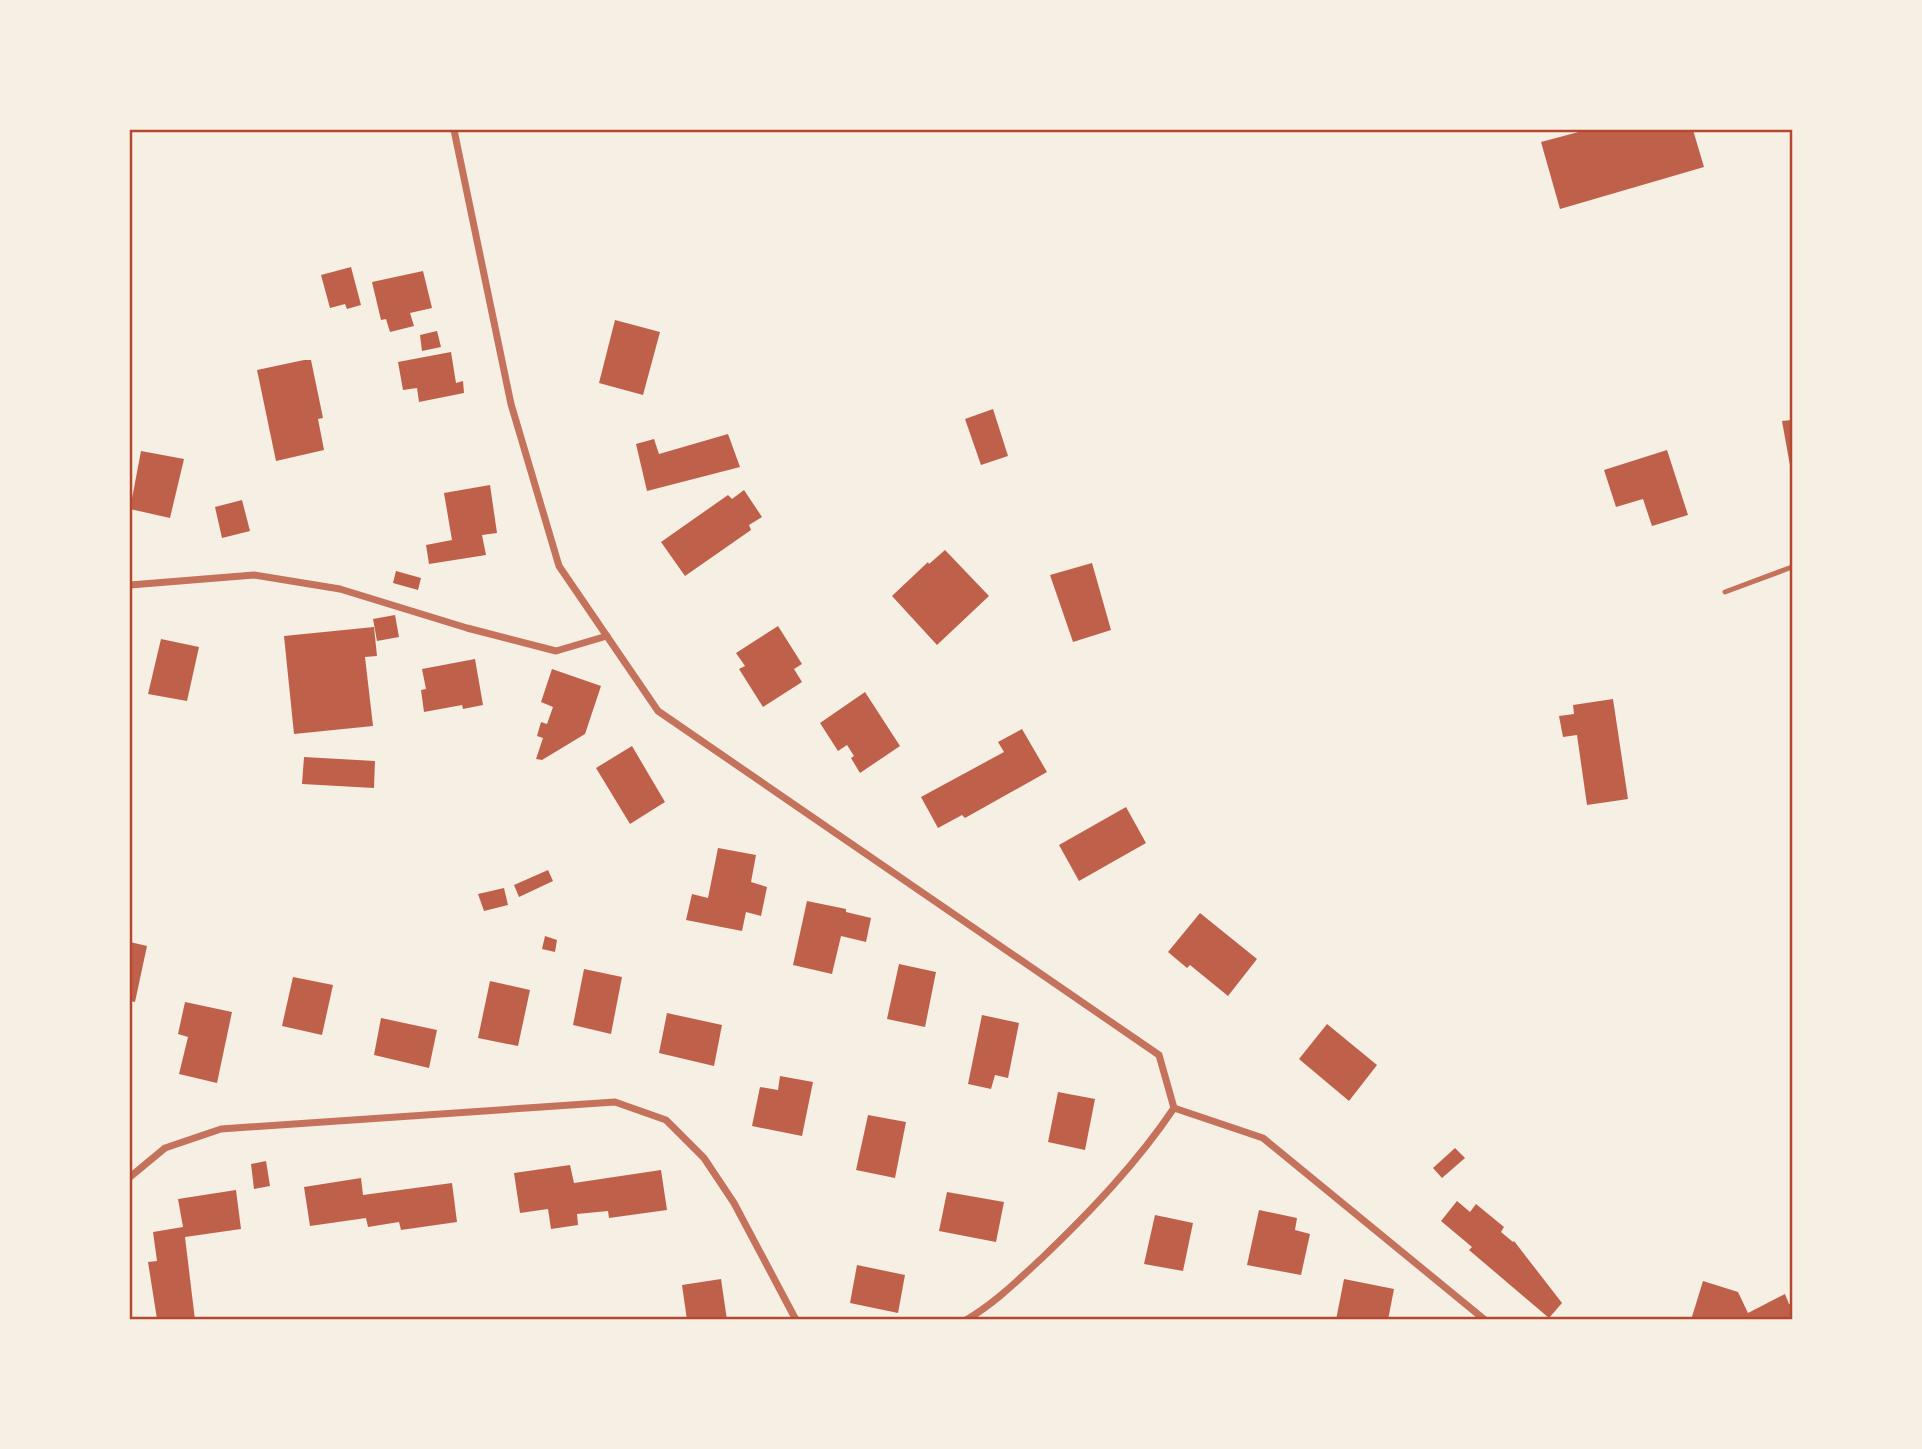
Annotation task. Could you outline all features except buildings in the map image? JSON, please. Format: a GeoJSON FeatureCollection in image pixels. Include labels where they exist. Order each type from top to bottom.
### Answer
{"type":"FeatureCollection","features":[{"type":"Feature","properties":{"kind":"street"},"geometry":{"type":"LineString","coordinates":[[454,130],[511,404],[559,566],[658,712],[1159,1055],[1174,1108],[1158,1132],[1090,1213],[991,1305],[966,1320]]}},
{"type":"Feature","properties":{"kind":"street"},"geometry":{"type":"LineString","coordinates":[[130,585],[254,575],[340,589],[467,628],[556,651],[607,636]]}},
{"type":"Feature","properties":{"kind":"street"},"geometry":{"type":"LineString","coordinates":[[130,1177],[165,1148],[221,1129],[615,1102],[666,1120],[704,1158],[734,1203],[796,1320]]}},
{"type":"Feature","properties":{"kind":"street"},"geometry":{"type":"LineString","coordinates":[[1174,1108],[1263,1138],[1485,1320]]}},
{"type":"Feature","properties":{"kind":"lane"},"geometry":{"type":"LineString","coordinates":[[1725,592],[1793,567]]}}]}
